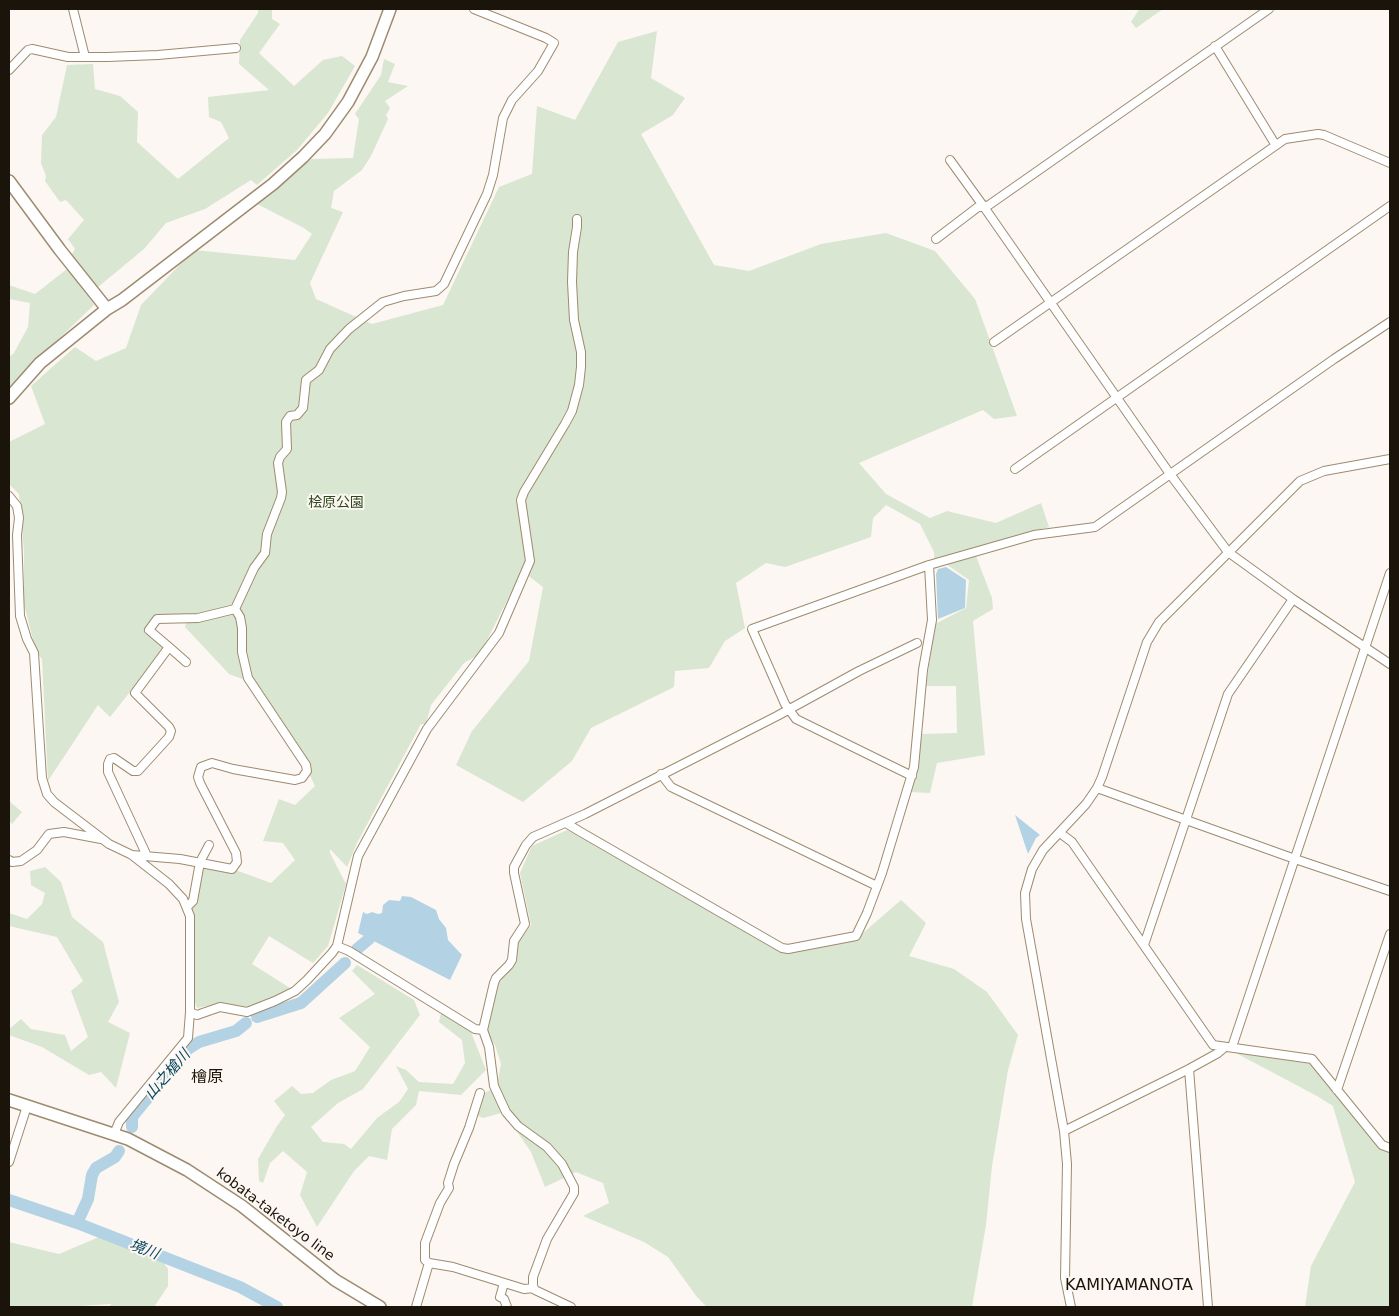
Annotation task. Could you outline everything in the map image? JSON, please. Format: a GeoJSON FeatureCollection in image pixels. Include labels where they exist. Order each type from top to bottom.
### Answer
{"type":"FeatureCollection","features":[{"type":"Feature","properties":{"kind":"street"},"geometry":{"type":"LineString","coordinates":[[73,9],[85,57]]}},
{"type":"Feature","properties":{"kind":"street"},"geometry":{"type":"LineString","coordinates":[[9,398],[40,363],[107,309],[122,300],[273,184],[325,134],[348,102],[372,58],[390,9]]}},
{"type":"Feature","properties":{"kind":"street"},"geometry":{"type":"LineString","coordinates":[[235,610],[254,568],[265,552],[267,534],[282,492],[278,463],[288,445],[286,422],[290,416],[297,416],[302,408],[306,380],[318,370],[330,349],[349,329],[383,302],[404,296],[436,291],[444,284],[487,194],[493,175],[503,118],[512,100],[538,71],[554,43],[474,9]]}},
{"type":"Feature","properties":{"kind":"street"},"geometry":{"type":"LineString","coordinates":[[936,239],[978,208],[989,205],[1269,9]]}},
{"type":"Feature","properties":{"kind":"street"},"geometry":{"type":"LineString","coordinates":[[1215,46],[1275,144]]}},
{"type":"Feature","properties":{"kind":"street"},"geometry":{"type":"LineString","coordinates":[[9,70],[28,50],[32,49],[60,56],[85,57],[158,56],[236,48]]}},
{"type":"Feature","properties":{"kind":"street"},"geometry":{"type":"LineString","coordinates":[[994,342],[1285,138],[1318,134],[1351,145],[1390,163]]}},
{"type":"Feature","properties":{"kind":"street"},"geometry":{"type":"LineString","coordinates":[[950,160],[1170,474],[1228,552],[1294,600],[1390,664]]}},
{"type":"Feature","properties":{"kind":"street"},"geometry":{"type":"LineString","coordinates":[[9,181],[107,309]]}},
{"type":"Feature","properties":{"kind":"street"},"geometry":{"type":"LineString","coordinates":[[1016,469],[1390,206]]}},
{"type":"Feature","properties":{"kind":"street"},"geometry":{"type":"LineString","coordinates":[[190,1012],[197,1015],[220,1007],[247,1012],[275,1001],[294,991],[307,980],[337,946],[358,856],[427,729],[499,633],[530,561],[521,500],[568,418],[579,385],[581,352],[574,320],[572,282],[577,219]]}},
{"type":"Feature","properties":{"kind":"street"},"geometry":{"type":"LineString","coordinates":[[912,776],[796,719],[789,709],[752,629],[929,565],[1034,535],[1095,527],[1334,359],[1390,322]]}},
{"type":"Feature","properties":{"kind":"street"},"geometry":{"type":"LineString","coordinates":[[1071,1307],[1065,1278],[1067,1164],[1064,1132],[1026,919],[1025,893],[1032,868],[1043,850],[1086,804],[1097,788],[1147,642],[1159,622],[1300,481],[1324,471],[1390,459]]}},
{"type":"Feature","properties":{"kind":"street"},"geometry":{"type":"LineString","coordinates":[[9,496],[17,506],[19,518],[17,535],[20,616],[26,639],[34,653],[42,778],[47,794],[54,802],[103,839],[132,855],[156,874],[177,892],[188,907],[190,916],[190,1012],[188,1038],[119,1122],[114,1134]]}},
{"type":"Feature","properties":{"kind":"street"},"geometry":{"type":"LineString","coordinates":[[566,823],[782,948],[788,949],[856,936],[865,919],[877,886],[914,767],[923,670],[932,620],[929,565]]}},
{"type":"Feature","properties":{"kind":"street"},"geometry":{"type":"LineString","coordinates":[[1064,1132],[1190,1069],[1229,1047],[1295,859],[1390,573]]}},
{"type":"Feature","properties":{"kind":"street"},"geometry":{"type":"LineString","coordinates":[[1144,945],[1228,694],[1294,600]]}},
{"type":"Feature","properties":{"kind":"street"},"geometry":{"type":"LineString","coordinates":[[186,662],[149,630],[157,619],[198,618],[235,610]]}},
{"type":"Feature","properties":{"kind":"street"},"geometry":{"type":"LineString","coordinates":[[132,855],[180,859],[232,869],[237,857],[200,783],[198,777],[201,766],[212,763],[233,769],[295,780],[302,778],[307,771],[306,765],[248,678],[242,652],[240,617],[235,610]]}},
{"type":"Feature","properties":{"kind":"street"},"geometry":{"type":"LineString","coordinates":[[534,1288],[533,1278],[547,1239],[574,1193],[574,1187],[562,1164],[547,1147],[518,1126],[506,1112],[494,1086],[489,1047],[483,1030],[496,978],[512,960],[514,941],[525,924],[514,867],[526,846],[532,838],[566,823],[859,671],[917,643]]}},
{"type":"Feature","properties":{"kind":"street"},"geometry":{"type":"LineString","coordinates":[[156,874],[107,768],[108,762],[114,758],[133,771],[138,771],[169,736],[171,731],[169,727],[134,693],[169,647]]}},
{"type":"Feature","properties":{"kind":"street"},"geometry":{"type":"LineString","coordinates":[[661,774],[671,787],[877,886]]}},
{"type":"Feature","properties":{"kind":"street"},"geometry":{"type":"LineString","coordinates":[[1097,788],[1186,821],[1390,891]]}},
{"type":"Feature","properties":{"kind":"street"},"geometry":{"type":"LineString","coordinates":[[9,860],[12,862],[21,861],[37,850],[50,834],[64,832],[103,839]]}},
{"type":"Feature","properties":{"kind":"street"},"geometry":{"type":"LineString","coordinates":[[1060,833],[1072,842],[1213,1044],[1312,1059],[1382,1146],[1390,1148]]}},
{"type":"Feature","properties":{"kind":"street"},"geometry":{"type":"LineString","coordinates":[[188,907],[195,895],[200,862],[209,845]]}},
{"type":"Feature","properties":{"kind":"street"},"geometry":{"type":"LineString","coordinates":[[1337,1090],[1390,934]]}},
{"type":"Feature","properties":{"kind":"street"},"geometry":{"type":"LineString","coordinates":[[337,946],[475,1029],[483,1030]]}},
{"type":"Feature","properties":{"kind":"street"},"geometry":{"type":"LineString","coordinates":[[1190,1069],[1208,1307]]}},
{"type":"Feature","properties":{"kind":"street"},"geometry":{"type":"LineString","coordinates":[[480,1093],[469,1128],[454,1164],[448,1183],[449,1188],[440,1203],[425,1243],[425,1260],[429,1263],[504,1283],[524,1288],[534,1288],[543,1295],[571,1307]]}},
{"type":"Feature","properties":{"kind":"street","name":"kobata-taketoyo line"},"geometry":{"type":"LineString","coordinates":[[9,1100],[114,1134],[154,1151],[242,1206],[335,1280],[368,1304],[380,1307]]}},
{"type":"Feature","properties":{"kind":"street"},"geometry":{"type":"LineString","coordinates":[[9,1162],[27,1106]]}},
{"type":"Feature","properties":{"kind":"street"},"geometry":{"type":"LineString","coordinates":[[416,1307],[429,1263]]}},
{"type":"Feature","properties":{"kind":"street"},"geometry":{"type":"LineString","coordinates":[[504,1283],[500,1297],[504,1299],[508,1307]]}},
{"type":"Feature","properties":{"kind":"green space"},"geometry":{"type":"Polygon","coordinates":[[[258,9],[272,9],[272,19],[280,24],[259,53],[294,86],[323,60],[342,56],[355,66],[328,113],[297,150],[257,185],[251,180],[205,209],[166,223],[144,249],[98,287],[72,254],[75,249],[68,239],[84,220],[66,200],[60,202],[45,181],[46,176],[41,163],[42,135],[56,117],[67,65],[93,64],[95,89],[120,96],[138,112],[137,142],[178,179],[229,138],[221,122],[209,117],[208,97],[269,90],[239,64],[240,40],[258,13],[258,9]]]}},
{"type":"Feature","properties":{"kind":"green space"},"geometry":{"type":"Polygon","coordinates":[[[1142,9],[1163,9],[1136,28],[1131,22],[1138,11],[1142,9]]]}},
{"type":"Feature","properties":{"kind":"green space","name":"桧原公園"},"geometry":{"type":"Polygon","coordinates":[[[657,31],[651,78],[685,98],[673,115],[641,134],[714,265],[749,271],[821,244],[886,233],[935,251],[975,299],[1017,416],[994,419],[983,410],[859,463],[886,494],[930,518],[947,511],[996,523],[1041,503],[1049,527],[973,548],[992,598],[993,609],[973,621],[985,755],[937,763],[930,793],[910,792],[922,734],[957,733],[956,686],[926,686],[935,624],[966,608],[969,580],[946,564],[935,569],[934,552],[920,524],[886,505],[873,518],[871,537],[785,567],[766,563],[736,583],[745,628],[725,641],[709,668],[675,671],[674,687],[591,728],[572,761],[523,802],[456,765],[472,731],[529,661],[543,587],[522,571],[480,654],[464,663],[431,705],[426,724],[421,724],[357,843],[347,867],[330,849],[330,853],[346,884],[328,946],[313,963],[269,936],[252,964],[290,988],[255,1008],[221,1003],[197,1008],[192,994],[189,906],[205,859],[271,883],[295,860],[283,843],[263,841],[279,799],[295,805],[315,786],[299,752],[253,683],[229,674],[185,627],[187,619],[157,620],[149,630],[165,648],[110,717],[98,705],[48,781],[42,659],[36,652],[24,604],[24,551],[19,494],[9,484],[9,442],[45,424],[31,386],[75,347],[96,361],[126,348],[141,305],[194,250],[295,260],[312,234],[257,204],[311,159],[353,158],[359,119],[355,114],[381,75],[384,59],[395,64],[388,82],[408,86],[385,101],[390,108],[386,115],[388,119],[371,156],[362,170],[334,191],[331,208],[343,212],[310,283],[316,299],[372,324],[443,305],[499,187],[532,174],[537,106],[575,120],[618,42],[657,31]]]}},
{"type":"Feature","properties":{"kind":"green space"},"geometry":{"type":"Polygon","coordinates":[[[67,269],[94,305],[9,387],[9,357],[14,353],[28,327],[30,303],[9,299],[9,285],[35,294],[67,269]]]}},
{"type":"Feature","properties":{"kind":"green space"},"geometry":{"type":"Polygon","coordinates":[[[9,801],[22,812],[12,824],[9,820],[9,801]]]}},
{"type":"Feature","properties":{"kind":"green space"},"geometry":{"type":"Polygon","coordinates":[[[567,830],[778,951],[795,952],[855,940],[901,900],[926,923],[909,956],[954,969],[987,992],[1018,1035],[1008,1070],[992,1166],[986,1225],[972,1307],[707,1307],[697,1297],[668,1257],[644,1242],[583,1216],[609,1203],[603,1183],[576,1172],[545,1187],[531,1152],[507,1117],[501,1113],[483,1118],[476,1115],[483,1094],[497,1086],[501,1064],[495,1045],[486,1032],[496,985],[515,963],[518,943],[531,925],[520,873],[532,846],[567,830]]]}},
{"type":"Feature","properties":{"kind":"green space"},"geometry":{"type":"Polygon","coordinates":[[[45,867],[61,882],[72,917],[103,942],[119,1002],[108,1022],[130,1033],[116,1088],[101,1072],[89,1075],[42,1047],[9,1035],[9,1029],[21,1019],[31,1029],[65,1035],[71,1051],[88,1037],[71,991],[83,981],[57,937],[9,926],[9,913],[27,919],[42,904],[45,893],[31,885],[30,871],[45,867]]]}},
{"type":"Feature","properties":{"kind":"green space"},"geometry":{"type":"Polygon","coordinates":[[[357,965],[414,1000],[420,1015],[363,1089],[338,1103],[311,1127],[323,1142],[344,1144],[351,1149],[377,1118],[399,1102],[408,1089],[396,1066],[406,1070],[419,1082],[453,1084],[465,1063],[462,1040],[439,1022],[441,1013],[471,1032],[486,1070],[461,1095],[419,1091],[416,1105],[392,1129],[387,1160],[369,1156],[354,1171],[317,1227],[300,1195],[307,1172],[283,1151],[270,1163],[263,1183],[259,1181],[258,1159],[285,1115],[274,1101],[292,1086],[301,1094],[313,1093],[331,1080],[355,1071],[370,1047],[339,1018],[375,994],[352,971],[357,965]]]}},
{"type":"Feature","properties":{"kind":"green space"},"geometry":{"type":"Polygon","coordinates":[[[1232,1051],[1311,1064],[1382,1150],[1390,1153],[1390,1307],[1305,1307],[1311,1266],[1355,1182],[1333,1106],[1232,1051]]]}},
{"type":"Feature","properties":{"kind":"green space"},"geometry":{"type":"Polygon","coordinates":[[[99,1237],[161,1259],[168,1269],[168,1286],[154,1307],[109,1307],[111,1304],[63,1307],[9,1307],[9,1242],[59,1254],[99,1237]]]}},
{"type":"Feature","properties":{"kind":"water"},"geometry":{"type":"Polygon","coordinates":[[[946,567],[966,580],[965,608],[938,619],[936,574],[938,569],[946,567]]]}},
{"type":"Feature","properties":{"kind":"water"},"geometry":{"type":"Polygon","coordinates":[[[1015,815],[1040,835],[1036,838],[1028,854],[1015,815]]]}},
{"type":"Feature","properties":{"kind":"water"},"geometry":{"type":"Polygon","coordinates":[[[402,896],[411,897],[436,910],[439,919],[446,928],[448,940],[462,955],[450,980],[358,933],[363,912],[367,914],[372,912],[382,913],[383,905],[389,900],[400,901],[402,896]]]}},
{"type":"Feature","properties":{"kind":"waterway","name":"山之槍川"},"geometry":{"type":"LineString","coordinates":[[357,949],[369,939]]}},
{"type":"Feature","properties":{"kind":"waterway","name":"山之槍川"},"geometry":{"type":"LineString","coordinates":[[257,1017],[301,1003],[345,963]]}},
{"type":"Feature","properties":{"kind":"waterway","name":"山之槍川"},"geometry":{"type":"LineString","coordinates":[[132,1127],[132,1117],[188,1049],[199,1042],[236,1031],[246,1023]]}},
{"type":"Feature","properties":{"kind":"waterway","name":"山之槍川"},"geometry":{"type":"LineString","coordinates":[[77,1223],[88,1199],[92,1175],[96,1168],[115,1157],[119,1151]]}},
{"type":"Feature","properties":{"kind":"waterway","name":"境川"},"geometry":{"type":"LineString","coordinates":[[9,1200],[77,1223],[240,1287],[277,1307]]}},
{"type":"Feature","properties":{"kind":"district","name":"檜原"},"geometry":{"type":"Point","coordinates":[207,1078]}},
{"type":"Feature","properties":{"kind":"district","name":"KAMIYAMANOTA"},"geometry":{"type":"Point","coordinates":[1129,1286]}}]}
